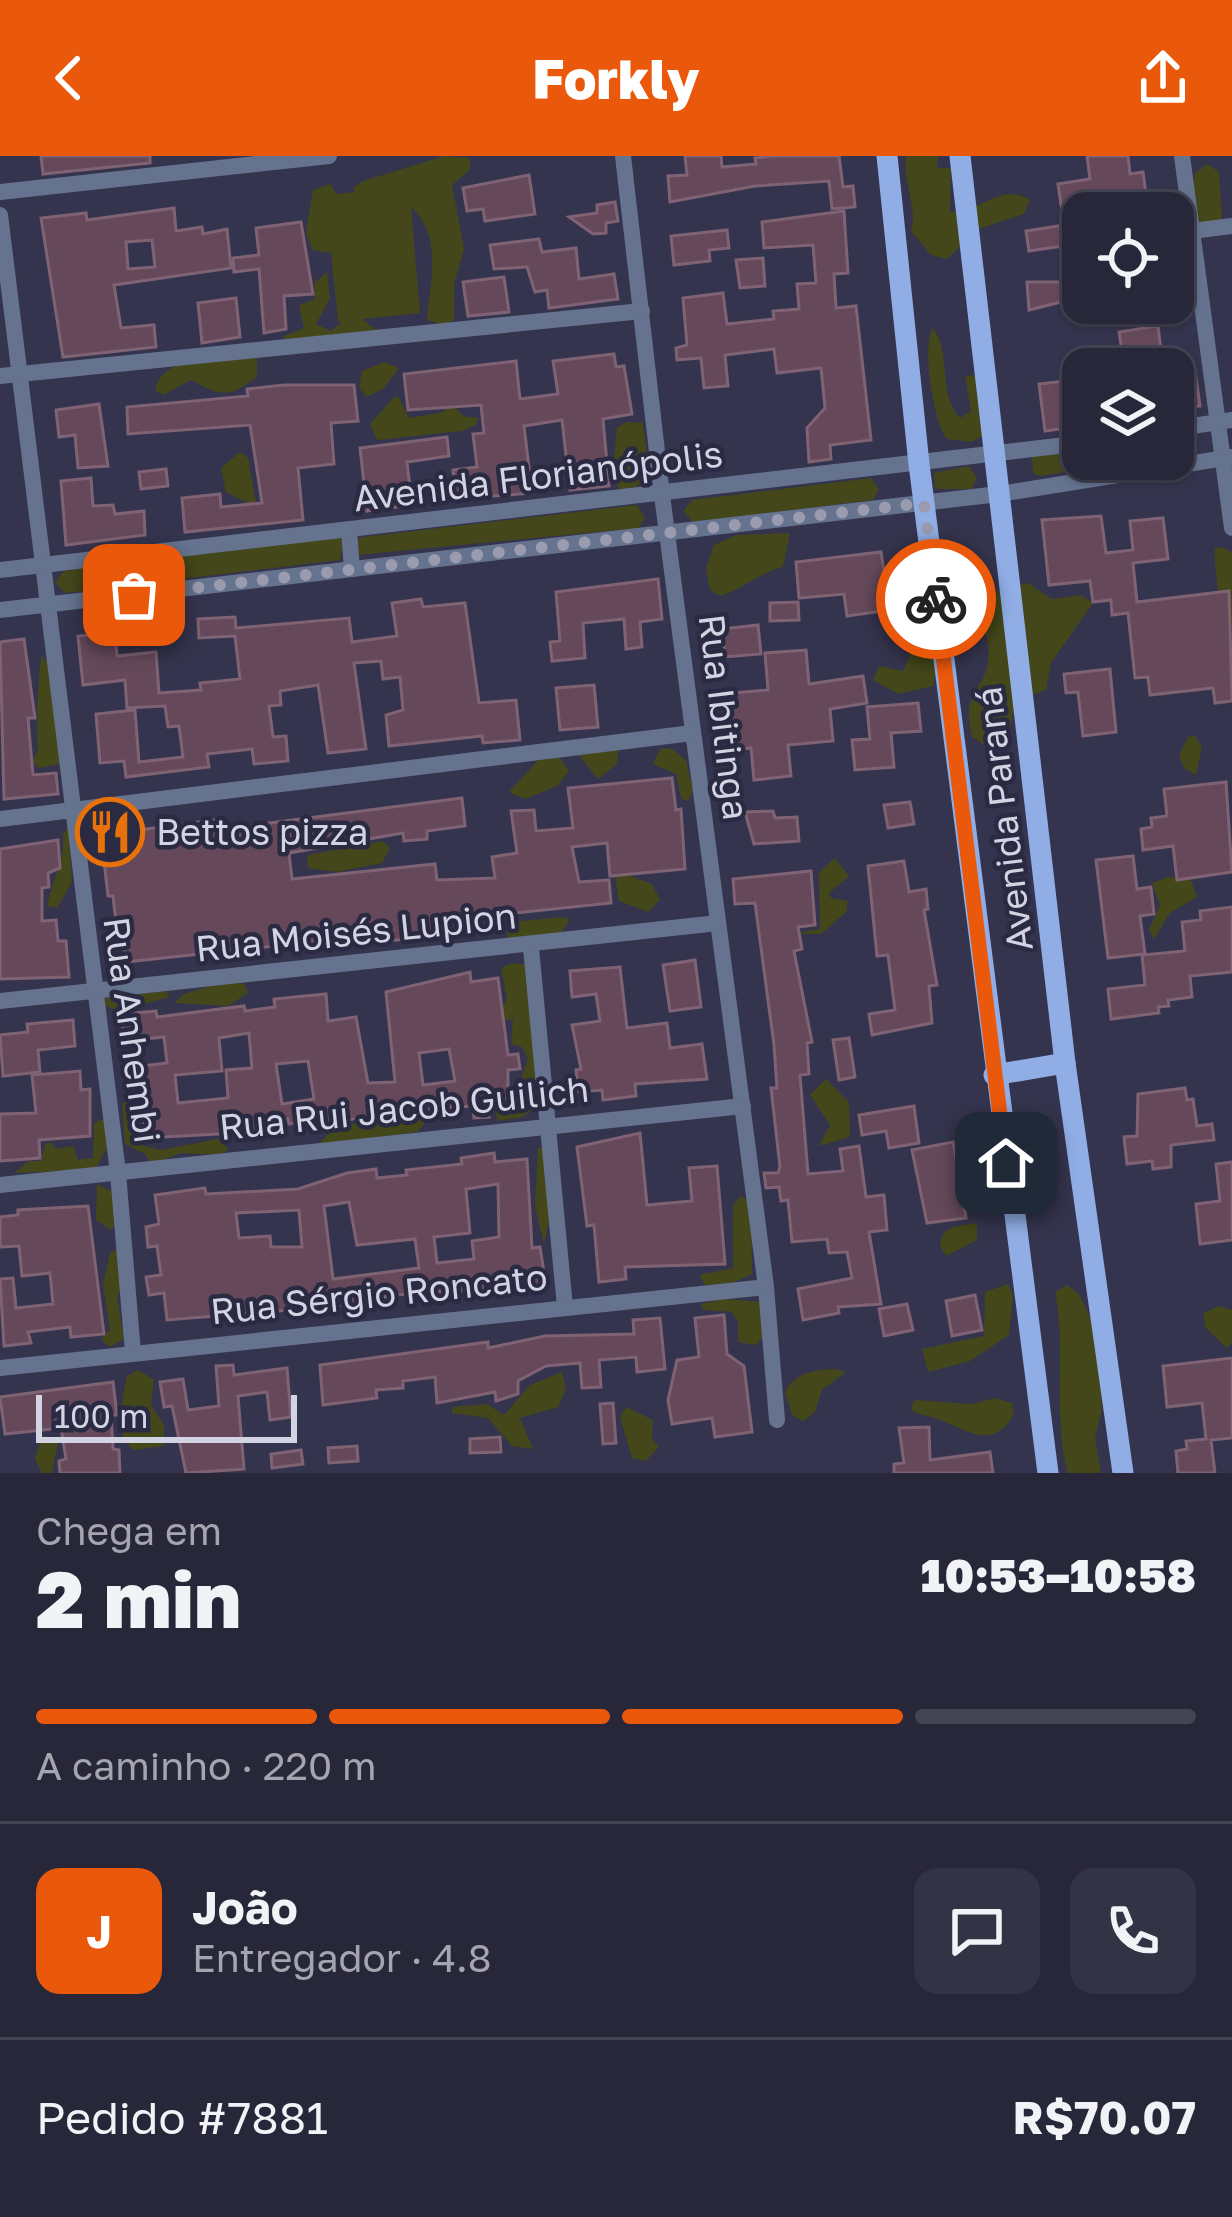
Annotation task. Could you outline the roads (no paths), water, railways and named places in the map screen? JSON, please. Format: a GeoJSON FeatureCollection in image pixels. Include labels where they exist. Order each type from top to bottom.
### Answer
{"type":"FeatureCollection","features":[{"type":"Feature","properties":{"kind":"main road","name":"Avenida Paraná"},"geometry":{"type":"LineString","coordinates":[[887,156],[919,464],[1048,1473]]}},
{"type":"Feature","properties":{"kind":"main road","name":"Avenida Paraná"},"geometry":{"type":"LineString","coordinates":[[960,156],[1065,1063],[1123,1473]]}},
{"type":"Feature","properties":{"kind":"main road"},"geometry":{"type":"LineString","coordinates":[[994,1075],[1065,1063]]}},
{"type":"Feature","properties":{"kind":"street"},"geometry":{"type":"LineString","coordinates":[[0,192],[329,156]]}},
{"type":"Feature","properties":{"kind":"street","name":"Rua Ibitinga"},"geometry":{"type":"LineString","coordinates":[[623,156],[692,733],[766,1287],[777,1420]]}},
{"type":"Feature","properties":{"kind":"street"},"geometry":{"type":"LineString","coordinates":[[1183,156],[1187,192]]}},
{"type":"Feature","properties":{"kind":"street","name":"Rua Anhembi"},"geometry":{"type":"LineString","coordinates":[[0,215],[9,375],[42,566],[118,1173],[133,1353]]}},
{"type":"Feature","properties":{"kind":"street"},"geometry":{"type":"LineString","coordinates":[[1194,231],[1232,226]]}},
{"type":"Feature","properties":{"kind":"street"},"geometry":{"type":"LineString","coordinates":[[1194,243],[1224,422],[1232,527]]}},
{"type":"Feature","properties":{"kind":"street"},"geometry":{"type":"LineString","coordinates":[[9,375],[642,311]]}},
{"type":"Feature","properties":{"kind":"street"},"geometry":{"type":"LineString","coordinates":[[1194,426],[1224,422]]}},
{"type":"Feature","properties":{"kind":"street","name":"Avenida Florianópolis"},"geometry":{"type":"LineString","coordinates":[[0,570],[1062,445]]}},
{"type":"Feature","properties":{"kind":"street","name":"Avenida Florianópolis"},"geometry":{"type":"LineString","coordinates":[[0,610],[999,494],[1227,458]]}},
{"type":"Feature","properties":{"kind":"street"},"geometry":{"type":"LineString","coordinates":[[349,531],[352,569]]}},
{"type":"Feature","properties":{"kind":"street"},"geometry":{"type":"LineString","coordinates":[[0,819],[692,733]]}},
{"type":"Feature","properties":{"kind":"street","name":"Rua Moisés Lupion"},"geometry":{"type":"LineString","coordinates":[[0,1001],[531,948],[718,923]]}},
{"type":"Feature","properties":{"kind":"street"},"geometry":{"type":"LineString","coordinates":[[531,948],[566,1307]]}},
{"type":"Feature","properties":{"kind":"street","name":"Rua Rui Jacob Guilich"},"geometry":{"type":"LineString","coordinates":[[0,1185],[743,1106]]}},
{"type":"Feature","properties":{"kind":"street","name":"Rua Sérgio Roncato"},"geometry":{"type":"LineString","coordinates":[[0,1368],[766,1287]]}},
{"type":"Feature","properties":{"kind":"place","name":"Bettos pizza"},"geometry":{"type":"Point","coordinates":[110,832]}}]}
